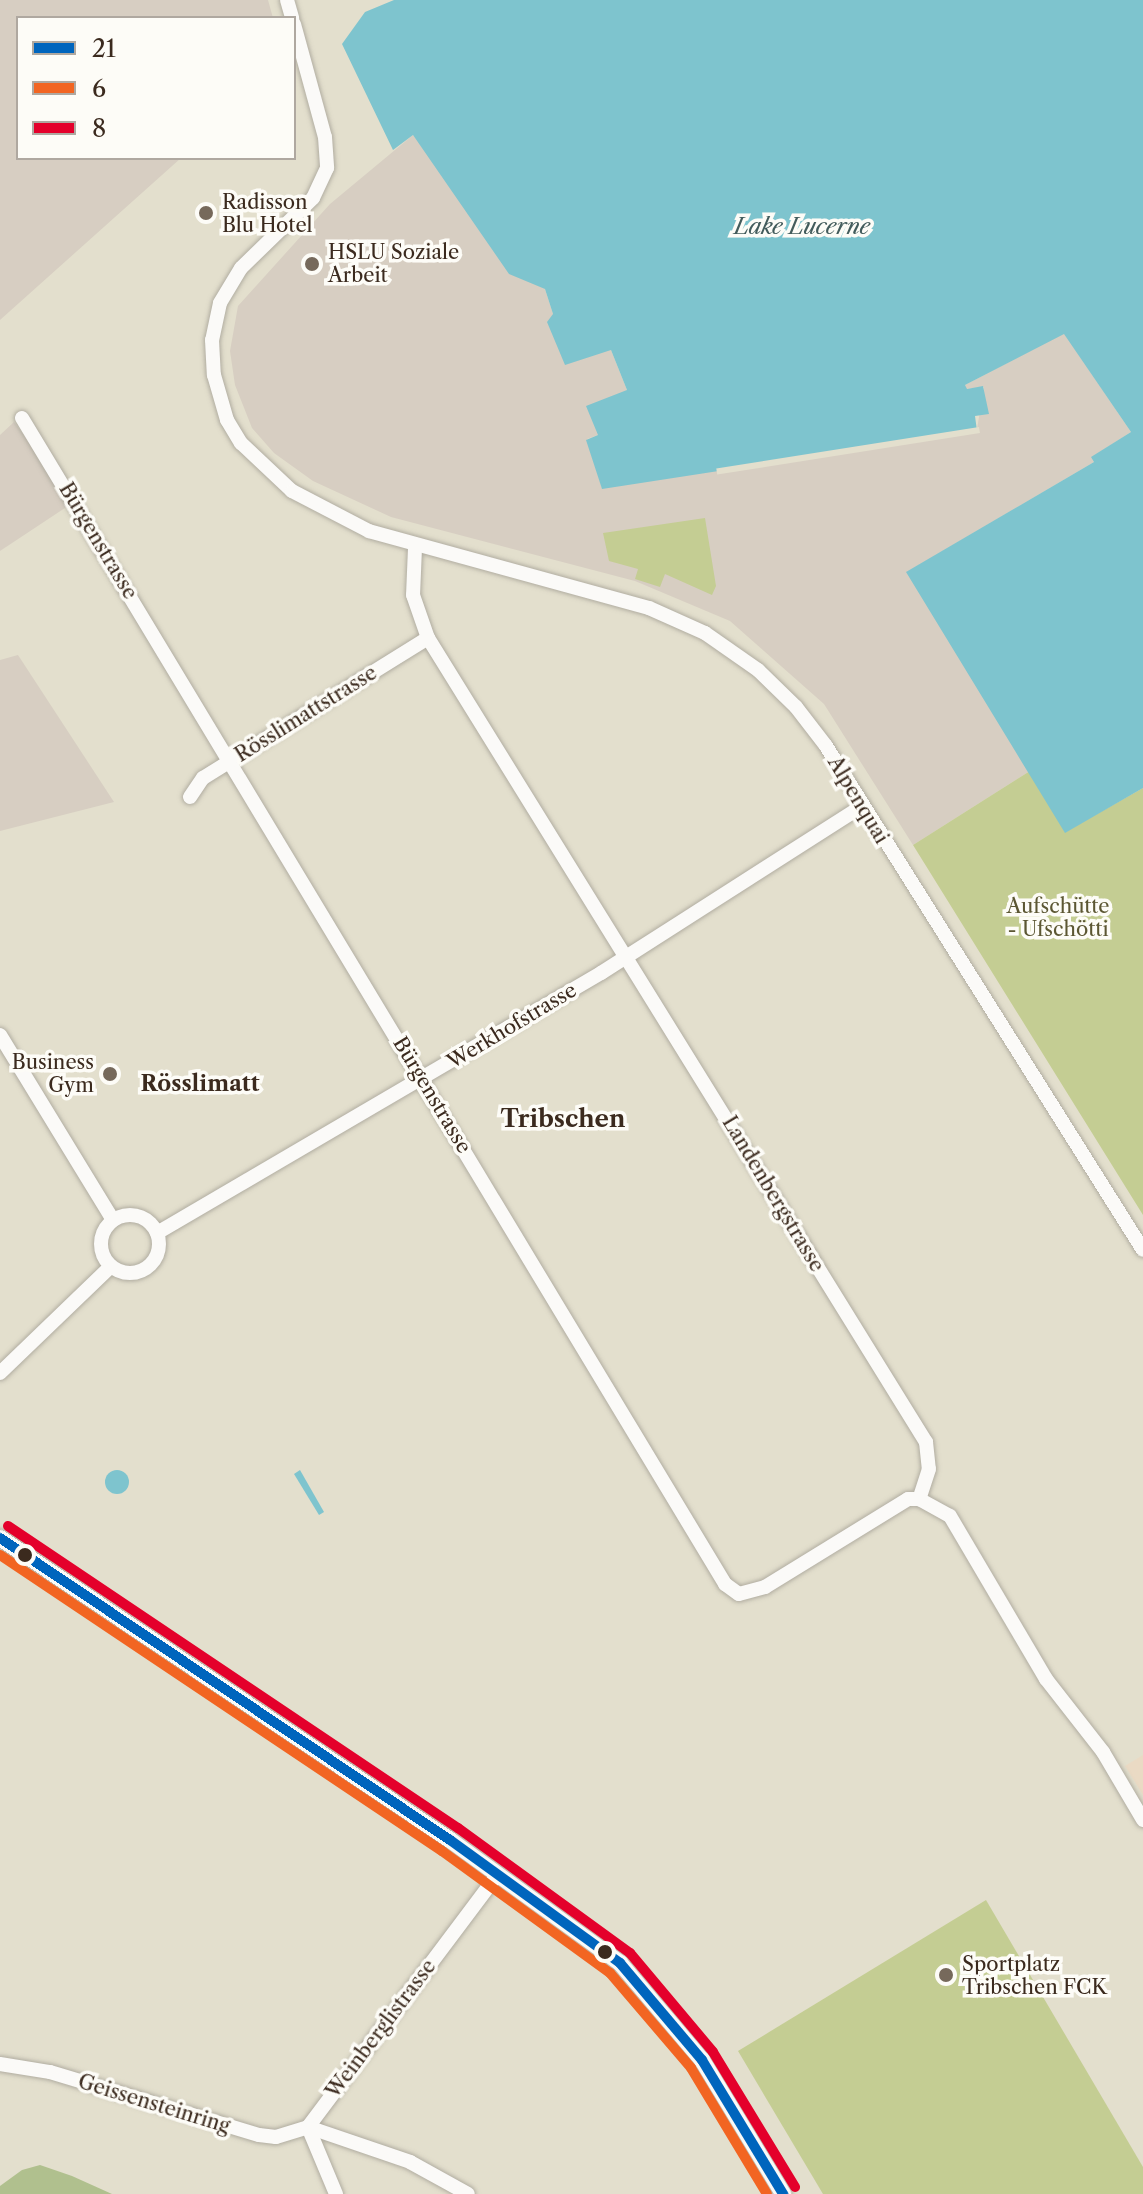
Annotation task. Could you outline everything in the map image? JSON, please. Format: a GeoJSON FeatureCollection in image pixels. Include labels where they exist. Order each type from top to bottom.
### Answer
{"type":"FeatureCollection","features":[{"type":"Feature","properties":{"kind":"street","name":"Alpenquai"},"geometry":{"type":"LineString","coordinates":[[296,32],[325,137],[327,168],[313,198],[225,291],[212,340],[217,387],[233,431],[266,471],[339,517],[415,548],[623,601],[705,633],[758,670],[796,707],[1143,1250]]}},
{"type":"Feature","properties":{"kind":"street","name":"Bürgenstrasse"},"geometry":{"type":"LineString","coordinates":[[22,418],[725,1584],[739,1594],[765,1587],[908,1499],[919,1499]]}},
{"type":"Feature","properties":{"kind":"street","name":"Landenbergstrasse"},"geometry":{"type":"LineString","coordinates":[[415,548],[412,585],[428,638],[629,956],[926,1442],[929,1469],[919,1499]]}},
{"type":"Feature","properties":{"kind":"street","name":"Rösslimattstrasse"},"geometry":{"type":"LineString","coordinates":[[190,797],[203,778],[428,638]]}},
{"type":"Feature","properties":{"kind":"street","name":"Werkhofstrasse"},"geometry":{"type":"LineString","coordinates":[[157,1233],[423,1080],[629,956],[861,807]]}},
{"type":"Feature","properties":{"kind":"street"},"geometry":{"type":"LineString","coordinates":[[0,1035],[113,1220]]}},
{"type":"Feature","properties":{"kind":"street"},"geometry":{"type":"LineString","coordinates":[[139,1216],[157,1233],[158,1254],[145,1270],[127,1274],[110,1267],[100,1243],[113,1220],[139,1216]]}},
{"type":"Feature","properties":{"kind":"street"},"geometry":{"type":"LineString","coordinates":[[0,1373],[110,1267]]}},
{"type":"Feature","properties":{"kind":"street"},"geometry":{"type":"LineString","coordinates":[[919,1499],[950,1516],[1046,1679],[1103,1752],[1143,1820]]}},
{"type":"Feature","properties":{"kind":"street"},"geometry":{"type":"LineString","coordinates":[[0,1538],[498,1874],[613,1957],[664,2009],[702,2060],[783,2194]]}},
{"type":"Feature","properties":{"kind":"street","name":"Weinberglistrasse"},"geometry":{"type":"LineString","coordinates":[[308,2127],[498,1874]]}},
{"type":"Feature","properties":{"kind":"street","name":"Geissensteinring"},"geometry":{"type":"LineString","coordinates":[[0,2064],[50,2072],[259,2135],[276,2137],[308,2127]]}},
{"type":"Feature","properties":{"kind":"street"},"geometry":{"type":"LineString","coordinates":[[308,2127],[336,2194]]}},
{"type":"Feature","properties":{"kind":"street"},"geometry":{"type":"LineString","coordinates":[[308,2127],[410,2162],[468,2194]]}},
{"type":"Feature","properties":{"kind":"shaded area"},"geometry":{"type":"Polygon","coordinates":[[[0,0],[268,0],[272,16],[16,16],[16,160],[179,160],[0,320],[0,0]]]}},
{"type":"Feature","properties":{"kind":"shaded area"},"geometry":{"type":"Polygon","coordinates":[[[413,135],[545,289],[553,314],[611,350],[627,390],[598,435],[587,439],[602,488],[977,429],[984,387],[966,389],[965,385],[1064,333],[1131,432],[1092,457],[1094,462],[907,572],[1030,771],[913,845],[824,704],[730,621],[635,581],[391,517],[313,481],[274,453],[252,428],[235,385],[230,351],[238,306],[330,204],[413,135]]]}},
{"type":"Feature","properties":{"kind":"shaded area"},"geometry":{"type":"Polygon","coordinates":[[[14,422],[74,502],[0,551],[0,435],[14,422]]]}},
{"type":"Feature","properties":{"kind":"shaded area"},"geometry":{"type":"Polygon","coordinates":[[[18,655],[114,802],[0,831],[0,660],[18,655]]]}},
{"type":"Feature","properties":{"kind":"shaded area"},"geometry":{"type":"Polygon","coordinates":[[[1143,1755],[1143,1795],[1125,1766],[1143,1755]]]}},
{"type":"Feature","properties":{"kind":"green space"},"geometry":{"type":"Polygon","coordinates":[[[705,518],[716,586],[712,595],[665,574],[660,587],[635,579],[638,569],[609,561],[603,533],[705,518]]]}},
{"type":"Feature","properties":{"kind":"green space","name":"Aufschütte - Ufschötti"},"geometry":{"type":"Polygon","coordinates":[[[1030,771],[1065,832],[1143,788],[1143,1215],[913,845],[1030,771]]]}},
{"type":"Feature","properties":{"kind":"green space","name":"Sportplatz Tribschen FCK"},"geometry":{"type":"Polygon","coordinates":[[[986,1900],[1143,2167],[1143,2194],[823,2194],[738,2051],[986,1900]]]}},
{"type":"Feature","properties":{"kind":"green space"},"geometry":{"type":"Polygon","coordinates":[[[40,2165],[112,2194],[0,2194],[0,2186],[22,2170],[40,2165]]]}},
{"type":"Feature","properties":{"kind":"water","name":"Lake Lucerne"},"geometry":{"type":"Polygon","coordinates":[[[394,0],[1143,0],[1143,788],[1065,833],[906,572],[1094,462],[1091,457],[1131,432],[1064,334],[965,385],[967,389],[983,386],[989,414],[975,416],[977,431],[602,489],[586,440],[598,435],[586,406],[627,390],[611,350],[565,365],[547,322],[553,314],[545,289],[509,274],[413,135],[393,150],[342,44],[365,12],[394,0]]]}},
{"type":"Feature","properties":{"kind":"water"},"geometry":{"type":"Polygon","coordinates":[[[117,1470],[126,1473],[129,1482],[126,1491],[117,1494],[108,1491],[105,1482],[108,1473],[117,1470]]]}},
{"type":"Feature","properties":{"kind":"water"},"geometry":{"type":"Polygon","coordinates":[[[300,1470],[324,1512],[319,1515],[294,1474],[300,1470]]]}},
{"type":"Feature","properties":{"kind":"pier"},"geometry":{"type":"Polygon","coordinates":[[[979,427],[980,433],[717,475],[716,469],[979,427]]]}},
{"type":"Feature","properties":{"kind":"transit line","name":"8"},"geometry":{"type":"LineString","coordinates":[[8,1526],[458,1828],[630,1953],[713,2052],[795,2187]]}},
{"type":"Feature","properties":{"kind":"transit line","name":"21"},"geometry":{"type":"LineString","coordinates":[[0,1538],[450,1840],[620,1963],[702,2060],[783,2194]]}},
{"type":"Feature","properties":{"kind":"transit line","name":"6"},"geometry":{"type":"LineString","coordinates":[[0,1555],[442,1851],[610,1973],[691,2068],[767,2194]]}},
{"type":"Feature","properties":{"kind":"place","name":"Radisson Blu Hotel"},"geometry":{"type":"Point","coordinates":[206,213]}},
{"type":"Feature","properties":{"kind":"place","name":"HSLU Soziale Arbeit"},"geometry":{"type":"Point","coordinates":[312,264]}},
{"type":"Feature","properties":{"kind":"place","name":"Business Gym"},"geometry":{"type":"Point","coordinates":[110,1074]}},
{"type":"Feature","properties":{"kind":"place","name":"Sportplatz Tribschen FCK"},"geometry":{"type":"Point","coordinates":[946,1975]}},
{"type":"Feature","properties":{"kind":"district","name":"Rösslimatt"},"geometry":{"type":"Point","coordinates":[200,1084]}},
{"type":"Feature","properties":{"kind":"district","name":"Tribschen"},"geometry":{"type":"Point","coordinates":[563,1119]}}]}
